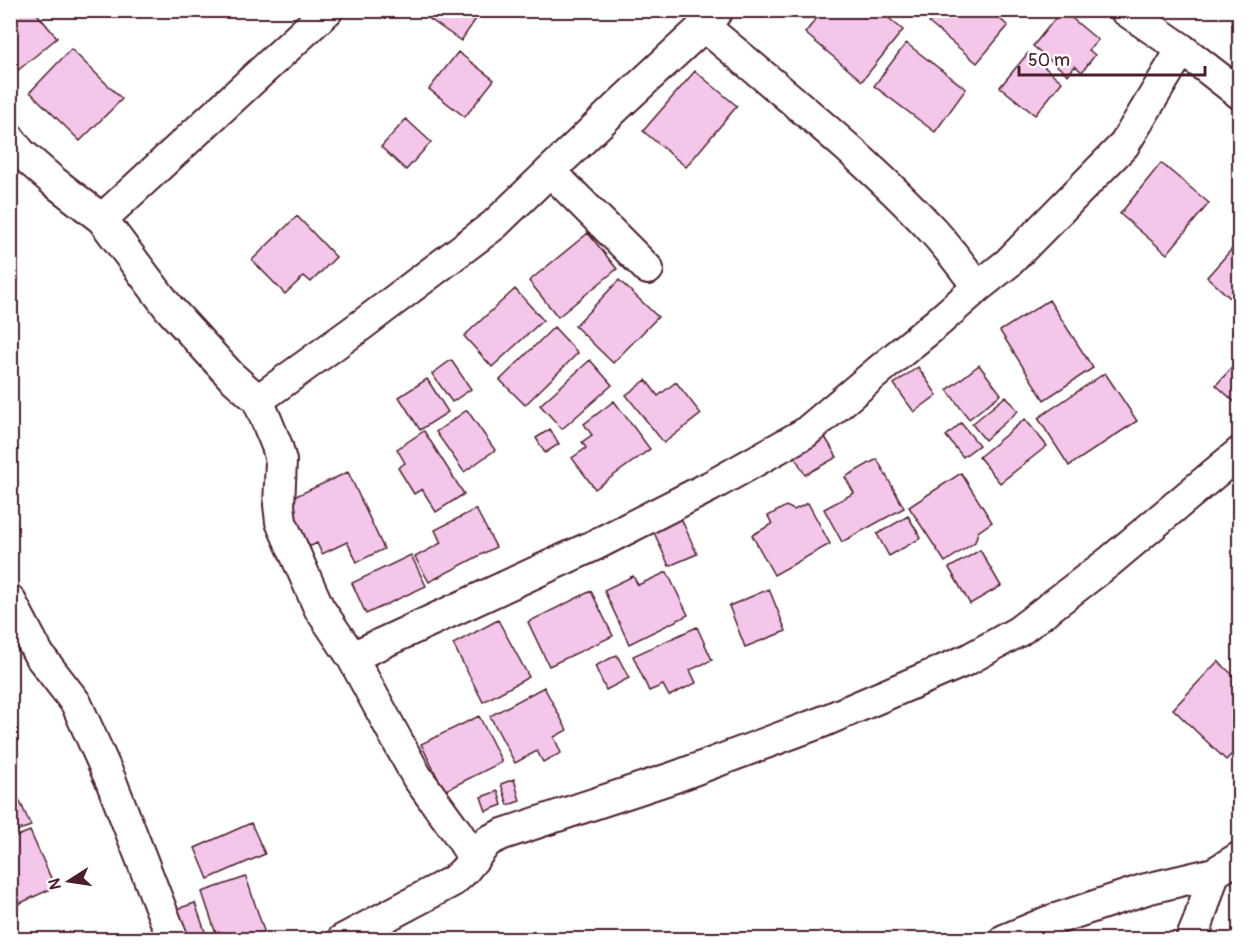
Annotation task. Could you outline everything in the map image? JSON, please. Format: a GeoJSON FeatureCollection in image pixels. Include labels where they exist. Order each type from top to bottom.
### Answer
{"type":"FeatureCollection","features":[{"type":"Feature","properties":{"kind":"street"},"geometry":{"type":"LineString","coordinates":[[102,219],[328,10]]}},
{"type":"Feature","properties":{"kind":"street"},"geometry":{"type":"LineString","coordinates":[[1125,10],[1182,49],[1239,94]]}},
{"type":"Feature","properties":{"kind":"street"},"geometry":{"type":"LineString","coordinates":[[258,400],[494,225],[711,18],[888,185],[936,234],[978,286]]}},
{"type":"Feature","properties":{"kind":"street"},"geometry":{"type":"LineString","coordinates":[[352,657],[595,545],[711,486],[805,433],[1008,263],[1124,145],[1182,49]]}},
{"type":"Feature","properties":{"kind":"street"},"geometry":{"type":"LineString","coordinates":[[10,139],[21,153],[53,181],[102,219],[169,308],[231,376],[258,400],[277,446],[280,460],[281,522],[319,608],[352,657],[417,777],[474,859]]}},
{"type":"Feature","properties":{"kind":"street"},"geometry":{"type":"LineString","coordinates":[[550,171],[648,269]]}},
{"type":"Feature","properties":{"kind":"street"},"geometry":{"type":"LineString","coordinates":[[342,939],[453,880],[464,871],[488,841],[503,834],[675,777],[822,722],[967,660],[1019,631],[1100,569],[1239,452]]}},
{"type":"Feature","properties":{"kind":"street"},"geometry":{"type":"LineString","coordinates":[[10,600],[39,654],[76,703],[111,781],[173,939]]}},
{"type":"Feature","properties":{"kind":"street"},"geometry":{"type":"LineString","coordinates":[[1004,939],[1146,889],[1214,873],[1239,857]]}},
{"type":"Feature","properties":{"kind":"street"},"geometry":{"type":"LineString","coordinates":[[1191,939],[1214,873]]}},
{"type":"Feature","properties":{"kind":"building"},"geometry":{"type":"Polygon","coordinates":[[[20,10],[34,10],[57,38],[10,77],[10,19],[20,10]]]}},
{"type":"Feature","properties":{"kind":"building"},"geometry":{"type":"Polygon","coordinates":[[[427,10],[482,10],[461,41],[424,15],[427,10]]]}},
{"type":"Feature","properties":{"kind":"building"},"geometry":{"type":"Polygon","coordinates":[[[797,10],[812,10],[806,18],[797,10]]]}},
{"type":"Feature","properties":{"kind":"building"},"geometry":{"type":"Polygon","coordinates":[[[823,10],[879,10],[903,30],[862,81],[805,33],[823,10]]]}},
{"type":"Feature","properties":{"kind":"building"},"geometry":{"type":"Polygon","coordinates":[[[940,10],[990,10],[1008,26],[977,63],[929,23],[940,10]]]}},
{"type":"Feature","properties":{"kind":"building"},"geometry":{"type":"Polygon","coordinates":[[[1062,10],[1098,40],[1089,50],[1095,55],[1082,72],[1075,66],[1068,75],[1033,46],[1062,10]]]}},
{"type":"Feature","properties":{"kind":"building"},"geometry":{"type":"Polygon","coordinates":[[[906,43],[966,89],[935,132],[874,86],[906,43]]]}},
{"type":"Feature","properties":{"kind":"building"},"geometry":{"type":"Polygon","coordinates":[[[71,49],[122,99],[80,141],[30,92],[71,49]]]}},
{"type":"Feature","properties":{"kind":"building"},"geometry":{"type":"Polygon","coordinates":[[[458,52],[494,80],[465,117],[429,89],[458,52]]]}},
{"type":"Feature","properties":{"kind":"building"},"geometry":{"type":"Polygon","coordinates":[[[1028,53],[1062,82],[1035,115],[1000,87],[1028,53]]]}},
{"type":"Feature","properties":{"kind":"building"},"geometry":{"type":"Polygon","coordinates":[[[695,71],[737,106],[686,167],[643,131],[695,71]]]}},
{"type":"Feature","properties":{"kind":"building"},"geometry":{"type":"Polygon","coordinates":[[[406,119],[431,142],[406,170],[381,147],[406,119]]]}},
{"type":"Feature","properties":{"kind":"building"},"geometry":{"type":"Polygon","coordinates":[[[1161,163],[1209,203],[1167,254],[1120,214],[1161,163]]]}},
{"type":"Feature","properties":{"kind":"building"},"geometry":{"type":"Polygon","coordinates":[[[297,216],[336,257],[311,282],[304,276],[285,294],[252,260],[297,216]]]}},
{"type":"Feature","properties":{"kind":"building"},"geometry":{"type":"Polygon","coordinates":[[[588,233],[617,269],[558,317],[529,281],[588,233]]]}},
{"type":"Feature","properties":{"kind":"building"},"geometry":{"type":"Polygon","coordinates":[[[1240,240],[1240,304],[1238,305],[1207,277],[1240,240]]]}},
{"type":"Feature","properties":{"kind":"building"},"geometry":{"type":"Polygon","coordinates":[[[619,280],[658,317],[613,363],[575,326],[619,280]]]}},
{"type":"Feature","properties":{"kind":"building"},"geometry":{"type":"Polygon","coordinates":[[[515,289],[543,320],[492,367],[464,336],[515,289]]]}},
{"type":"Feature","properties":{"kind":"building"},"geometry":{"type":"Polygon","coordinates":[[[1049,300],[1093,368],[1044,400],[1000,331],[1049,300]]]}},
{"type":"Feature","properties":{"kind":"building"},"geometry":{"type":"Polygon","coordinates":[[[554,327],[578,353],[525,405],[500,380],[554,327]]]}},
{"type":"Feature","properties":{"kind":"building"},"geometry":{"type":"Polygon","coordinates":[[[451,360],[471,389],[452,402],[432,374],[451,360]]]}},
{"type":"Feature","properties":{"kind":"building"},"geometry":{"type":"Polygon","coordinates":[[[590,360],[612,385],[562,429],[540,405],[590,360]]]}},
{"type":"Feature","properties":{"kind":"building"},"geometry":{"type":"Polygon","coordinates":[[[1236,363],[1240,367],[1239,406],[1216,385],[1236,363]]]}},
{"type":"Feature","properties":{"kind":"building"},"geometry":{"type":"Polygon","coordinates":[[[979,365],[1001,394],[969,419],[947,390],[979,365]]]}},
{"type":"Feature","properties":{"kind":"building"},"geometry":{"type":"Polygon","coordinates":[[[918,367],[937,395],[914,412],[894,384],[918,367]]]}},
{"type":"Feature","properties":{"kind":"building"},"geometry":{"type":"Polygon","coordinates":[[[1105,373],[1137,421],[1069,466],[1038,418],[1105,373]]]}},
{"type":"Feature","properties":{"kind":"building"},"geometry":{"type":"Polygon","coordinates":[[[427,379],[448,412],[420,430],[399,397],[427,379]]]}},
{"type":"Feature","properties":{"kind":"building"},"geometry":{"type":"Polygon","coordinates":[[[646,380],[658,396],[676,382],[701,414],[664,443],[626,395],[646,380]]]}},
{"type":"Feature","properties":{"kind":"building"},"geometry":{"type":"Polygon","coordinates":[[[1006,396],[1018,411],[985,440],[972,424],[1006,396]]]}},
{"type":"Feature","properties":{"kind":"building"},"geometry":{"type":"Polygon","coordinates":[[[614,401],[650,449],[595,489],[572,458],[586,448],[582,442],[592,435],[584,424],[614,401]]]}},
{"type":"Feature","properties":{"kind":"building"},"geometry":{"type":"Polygon","coordinates":[[[467,410],[495,450],[464,472],[436,432],[467,410]]]}},
{"type":"Feature","properties":{"kind":"building"},"geometry":{"type":"Polygon","coordinates":[[[1025,419],[1047,446],[1000,483],[979,457],[1025,419]]]}},
{"type":"Feature","properties":{"kind":"building"},"geometry":{"type":"Polygon","coordinates":[[[961,423],[979,445],[963,457],[946,436],[961,423]]]}},
{"type":"Feature","properties":{"kind":"building"},"geometry":{"type":"Polygon","coordinates":[[[550,429],[559,444],[545,453],[536,438],[550,429]]]}},
{"type":"Feature","properties":{"kind":"building"},"geometry":{"type":"Polygon","coordinates":[[[424,431],[464,494],[436,512],[422,489],[414,494],[398,468],[405,463],[397,449],[424,431]]]}},
{"type":"Feature","properties":{"kind":"building"},"geometry":{"type":"Polygon","coordinates":[[[825,437],[837,457],[805,475],[794,455],[825,437]]]}},
{"type":"Feature","properties":{"kind":"building"},"geometry":{"type":"Polygon","coordinates":[[[877,459],[904,508],[842,542],[824,509],[854,493],[845,477],[877,459]]]}},
{"type":"Feature","properties":{"kind":"building"},"geometry":{"type":"Polygon","coordinates":[[[348,472],[384,549],[357,562],[347,542],[322,554],[317,543],[307,548],[285,501],[348,472]]]}},
{"type":"Feature","properties":{"kind":"building"},"geometry":{"type":"Polygon","coordinates":[[[961,473],[992,522],[978,532],[975,542],[945,562],[909,507],[961,473]]]}},
{"type":"Feature","properties":{"kind":"building"},"geometry":{"type":"Polygon","coordinates":[[[808,503],[830,544],[774,575],[752,535],[772,524],[768,516],[786,506],[794,510],[808,503]]]}},
{"type":"Feature","properties":{"kind":"building"},"geometry":{"type":"Polygon","coordinates":[[[476,509],[496,547],[429,582],[415,557],[441,543],[435,530],[476,509]]]}},
{"type":"Feature","properties":{"kind":"building"},"geometry":{"type":"Polygon","coordinates":[[[680,516],[697,554],[669,566],[652,528],[680,516]]]}},
{"type":"Feature","properties":{"kind":"building"},"geometry":{"type":"Polygon","coordinates":[[[908,516],[921,538],[889,556],[877,534],[908,516]]]}},
{"type":"Feature","properties":{"kind":"building"},"geometry":{"type":"Polygon","coordinates":[[[980,550],[1001,586],[970,604],[949,568],[980,550]]]}},
{"type":"Feature","properties":{"kind":"building"},"geometry":{"type":"Polygon","coordinates":[[[411,555],[426,586],[366,614],[352,583],[411,555]]]}},
{"type":"Feature","properties":{"kind":"building"},"geometry":{"type":"Polygon","coordinates":[[[667,572],[688,615],[629,644],[604,590],[633,576],[638,585],[667,572]]]}},
{"type":"Feature","properties":{"kind":"building"},"geometry":{"type":"Polygon","coordinates":[[[769,589],[786,631],[745,647],[729,606],[769,589]]]}},
{"type":"Feature","properties":{"kind":"building"},"geometry":{"type":"Polygon","coordinates":[[[591,591],[613,636],[549,666],[528,622],[591,591]]]}},
{"type":"Feature","properties":{"kind":"building"},"geometry":{"type":"Polygon","coordinates":[[[498,620],[529,677],[483,702],[453,644],[498,620]]]}},
{"type":"Feature","properties":{"kind":"building"},"geometry":{"type":"Polygon","coordinates":[[[697,627],[712,660],[690,670],[696,683],[669,696],[663,685],[649,691],[633,656],[697,627]]]}},
{"type":"Feature","properties":{"kind":"building"},"geometry":{"type":"Polygon","coordinates":[[[617,655],[629,678],[606,690],[595,666],[617,655]]]}},
{"type":"Feature","properties":{"kind":"building"},"geometry":{"type":"Polygon","coordinates":[[[1218,661],[1240,682],[1240,746],[1226,760],[1173,709],[1218,661]]]}},
{"type":"Feature","properties":{"kind":"building"},"geometry":{"type":"Polygon","coordinates":[[[544,687],[567,730],[554,737],[561,753],[543,762],[537,751],[515,763],[490,716],[544,687]]]}},
{"type":"Feature","properties":{"kind":"building"},"geometry":{"type":"Polygon","coordinates":[[[479,716],[502,762],[444,791],[421,744],[479,716]]]}},
{"type":"Feature","properties":{"kind":"building"},"geometry":{"type":"Polygon","coordinates":[[[514,779],[520,801],[508,805],[501,784],[514,779]]]}},
{"type":"Feature","properties":{"kind":"building"},"geometry":{"type":"Polygon","coordinates":[[[498,791],[502,805],[486,811],[481,797],[498,791]]]}},
{"type":"Feature","properties":{"kind":"building"},"geometry":{"type":"Polygon","coordinates":[[[17,795],[31,826],[10,833],[10,797],[17,795]]]}},
{"type":"Feature","properties":{"kind":"building"},"geometry":{"type":"Polygon","coordinates":[[[251,823],[265,854],[208,879],[195,848],[251,823]]]}},
{"type":"Feature","properties":{"kind":"building"},"geometry":{"type":"Polygon","coordinates":[[[30,831],[55,887],[12,907],[10,839],[30,831]]]}},
{"type":"Feature","properties":{"kind":"building"},"geometry":{"type":"Polygon","coordinates":[[[246,877],[267,940],[218,940],[202,892],[246,877]]]}},
{"type":"Feature","properties":{"kind":"building"},"geometry":{"type":"Polygon","coordinates":[[[195,903],[208,940],[181,940],[171,911],[195,903]]]}}]}
